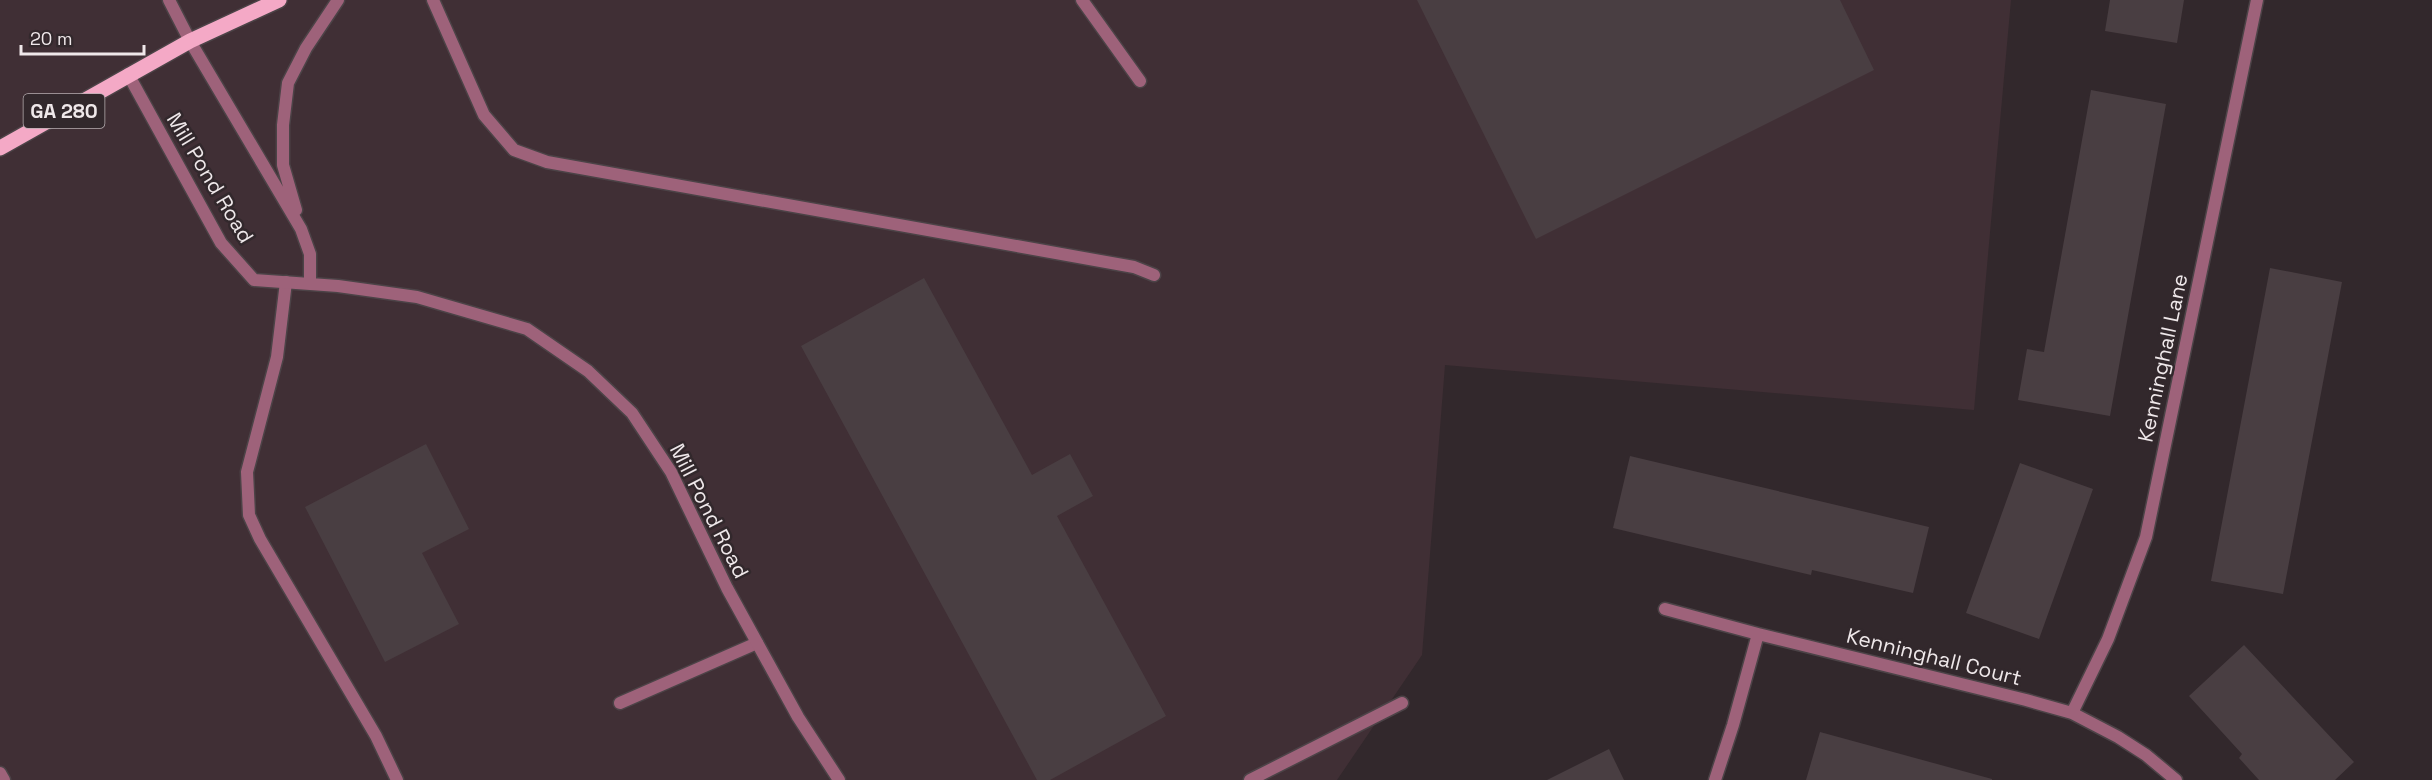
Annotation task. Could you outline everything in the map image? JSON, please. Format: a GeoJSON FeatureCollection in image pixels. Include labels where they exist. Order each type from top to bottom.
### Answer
{"type":"FeatureCollection","features":[{"type":"Feature","properties":{"kind":"main road","name":"GA 280"},"geometry":{"type":"LineString","coordinates":[[0,148],[190,41],[279,0]]}},
{"type":"Feature","properties":{"kind":"street"},"geometry":{"type":"LineString","coordinates":[[169,0],[190,41],[301,229]]}},
{"type":"Feature","properties":{"kind":"street"},"geometry":{"type":"LineString","coordinates":[[310,284],[310,254],[283,165],[283,125],[288,83],[306,48],[338,0]]}},
{"type":"Feature","properties":{"kind":"street"},"geometry":{"type":"LineString","coordinates":[[433,0],[484,115],[514,150],[547,162],[1134,267],[1154,275]]}},
{"type":"Feature","properties":{"kind":"street"},"geometry":{"type":"LineString","coordinates":[[1082,0],[1140,81]]}},
{"type":"Feature","properties":{"kind":"street","name":"Kenninghall Lane"},"geometry":{"type":"LineString","coordinates":[[2072,713],[2108,639],[2146,537],[2257,0]]}},
{"type":"Feature","properties":{"kind":"street","name":"Mill Pond Road"},"geometry":{"type":"LineString","coordinates":[[128,74],[221,243],[254,280],[310,284],[417,297],[527,328],[588,371],[632,413],[671,472],[757,644],[798,717],[839,780]]}},
{"type":"Feature","properties":{"kind":"street"},"geometry":{"type":"LineString","coordinates":[[286,282],[277,357],[247,472],[249,515],[260,539],[376,736],[397,780]]}},
{"type":"Feature","properties":{"kind":"street","name":"Kenninghall Court"},"geometry":{"type":"LineString","coordinates":[[1665,609],[2072,713],[2118,737],[2146,755],[2176,780]]}},
{"type":"Feature","properties":{"kind":"street"},"geometry":{"type":"LineString","coordinates":[[1715,780],[1758,634]]}},
{"type":"Feature","properties":{"kind":"street"},"geometry":{"type":"LineString","coordinates":[[620,703],[757,644]]}},
{"type":"Feature","properties":{"kind":"street"},"geometry":{"type":"LineString","coordinates":[[1250,780],[1402,703]]}},
{"type":"Feature","properties":{"kind":"street"},"geometry":{"type":"LineString","coordinates":[[0,773],[4,780]]}},
{"type":"Feature","properties":{"kind":"shaded area"},"geometry":{"type":"Polygon","coordinates":[[[0,0],[2011,0],[1974,410],[1445,365],[1422,655],[1337,780],[0,780],[0,0]]]}},
{"type":"Feature","properties":{"kind":"building"},"geometry":{"type":"Polygon","coordinates":[[[1417,0],[1840,0],[1874,70],[1536,239],[1417,0]]]}},
{"type":"Feature","properties":{"kind":"building"},"geometry":{"type":"Polygon","coordinates":[[[2110,0],[2184,0],[2177,43],[2105,31],[2110,0]]]}},
{"type":"Feature","properties":{"kind":"building"},"geometry":{"type":"Polygon","coordinates":[[[2091,90],[2166,104],[2110,416],[2018,400],[2027,349],[2044,352],[2091,90]]]}},
{"type":"Feature","properties":{"kind":"building"},"geometry":{"type":"Polygon","coordinates":[[[2270,268],[2342,282],[2283,594],[2211,581],[2270,268]]]}},
{"type":"Feature","properties":{"kind":"building"},"geometry":{"type":"Polygon","coordinates":[[[924,278],[1032,475],[1070,454],[1093,496],[1057,516],[1166,716],[1050,780],[1037,780],[801,346],[924,278]]]}},
{"type":"Feature","properties":{"kind":"building"},"geometry":{"type":"Polygon","coordinates":[[[426,444],[469,529],[422,553],[459,624],[385,662],[305,507],[426,444]]]}},
{"type":"Feature","properties":{"kind":"building"},"geometry":{"type":"Polygon","coordinates":[[[1630,456],[1929,527],[1913,593],[1812,570],[1811,575],[1613,528],[1630,456]]]}},
{"type":"Feature","properties":{"kind":"building"},"geometry":{"type":"Polygon","coordinates":[[[2020,463],[2093,489],[2039,639],[1966,613],[2020,463]]]}},
{"type":"Feature","properties":{"kind":"building"},"geometry":{"type":"Polygon","coordinates":[[[2244,645],[2354,762],[2335,780],[2259,780],[2239,758],[2242,754],[2189,696],[2244,645]]]}},
{"type":"Feature","properties":{"kind":"building"},"geometry":{"type":"Polygon","coordinates":[[[1820,732],[1992,779],[1992,780],[1806,780],[1820,732]]]}},
{"type":"Feature","properties":{"kind":"building"},"geometry":{"type":"Polygon","coordinates":[[[1609,749],[1624,780],[1547,780],[1609,749]]]}}]}
